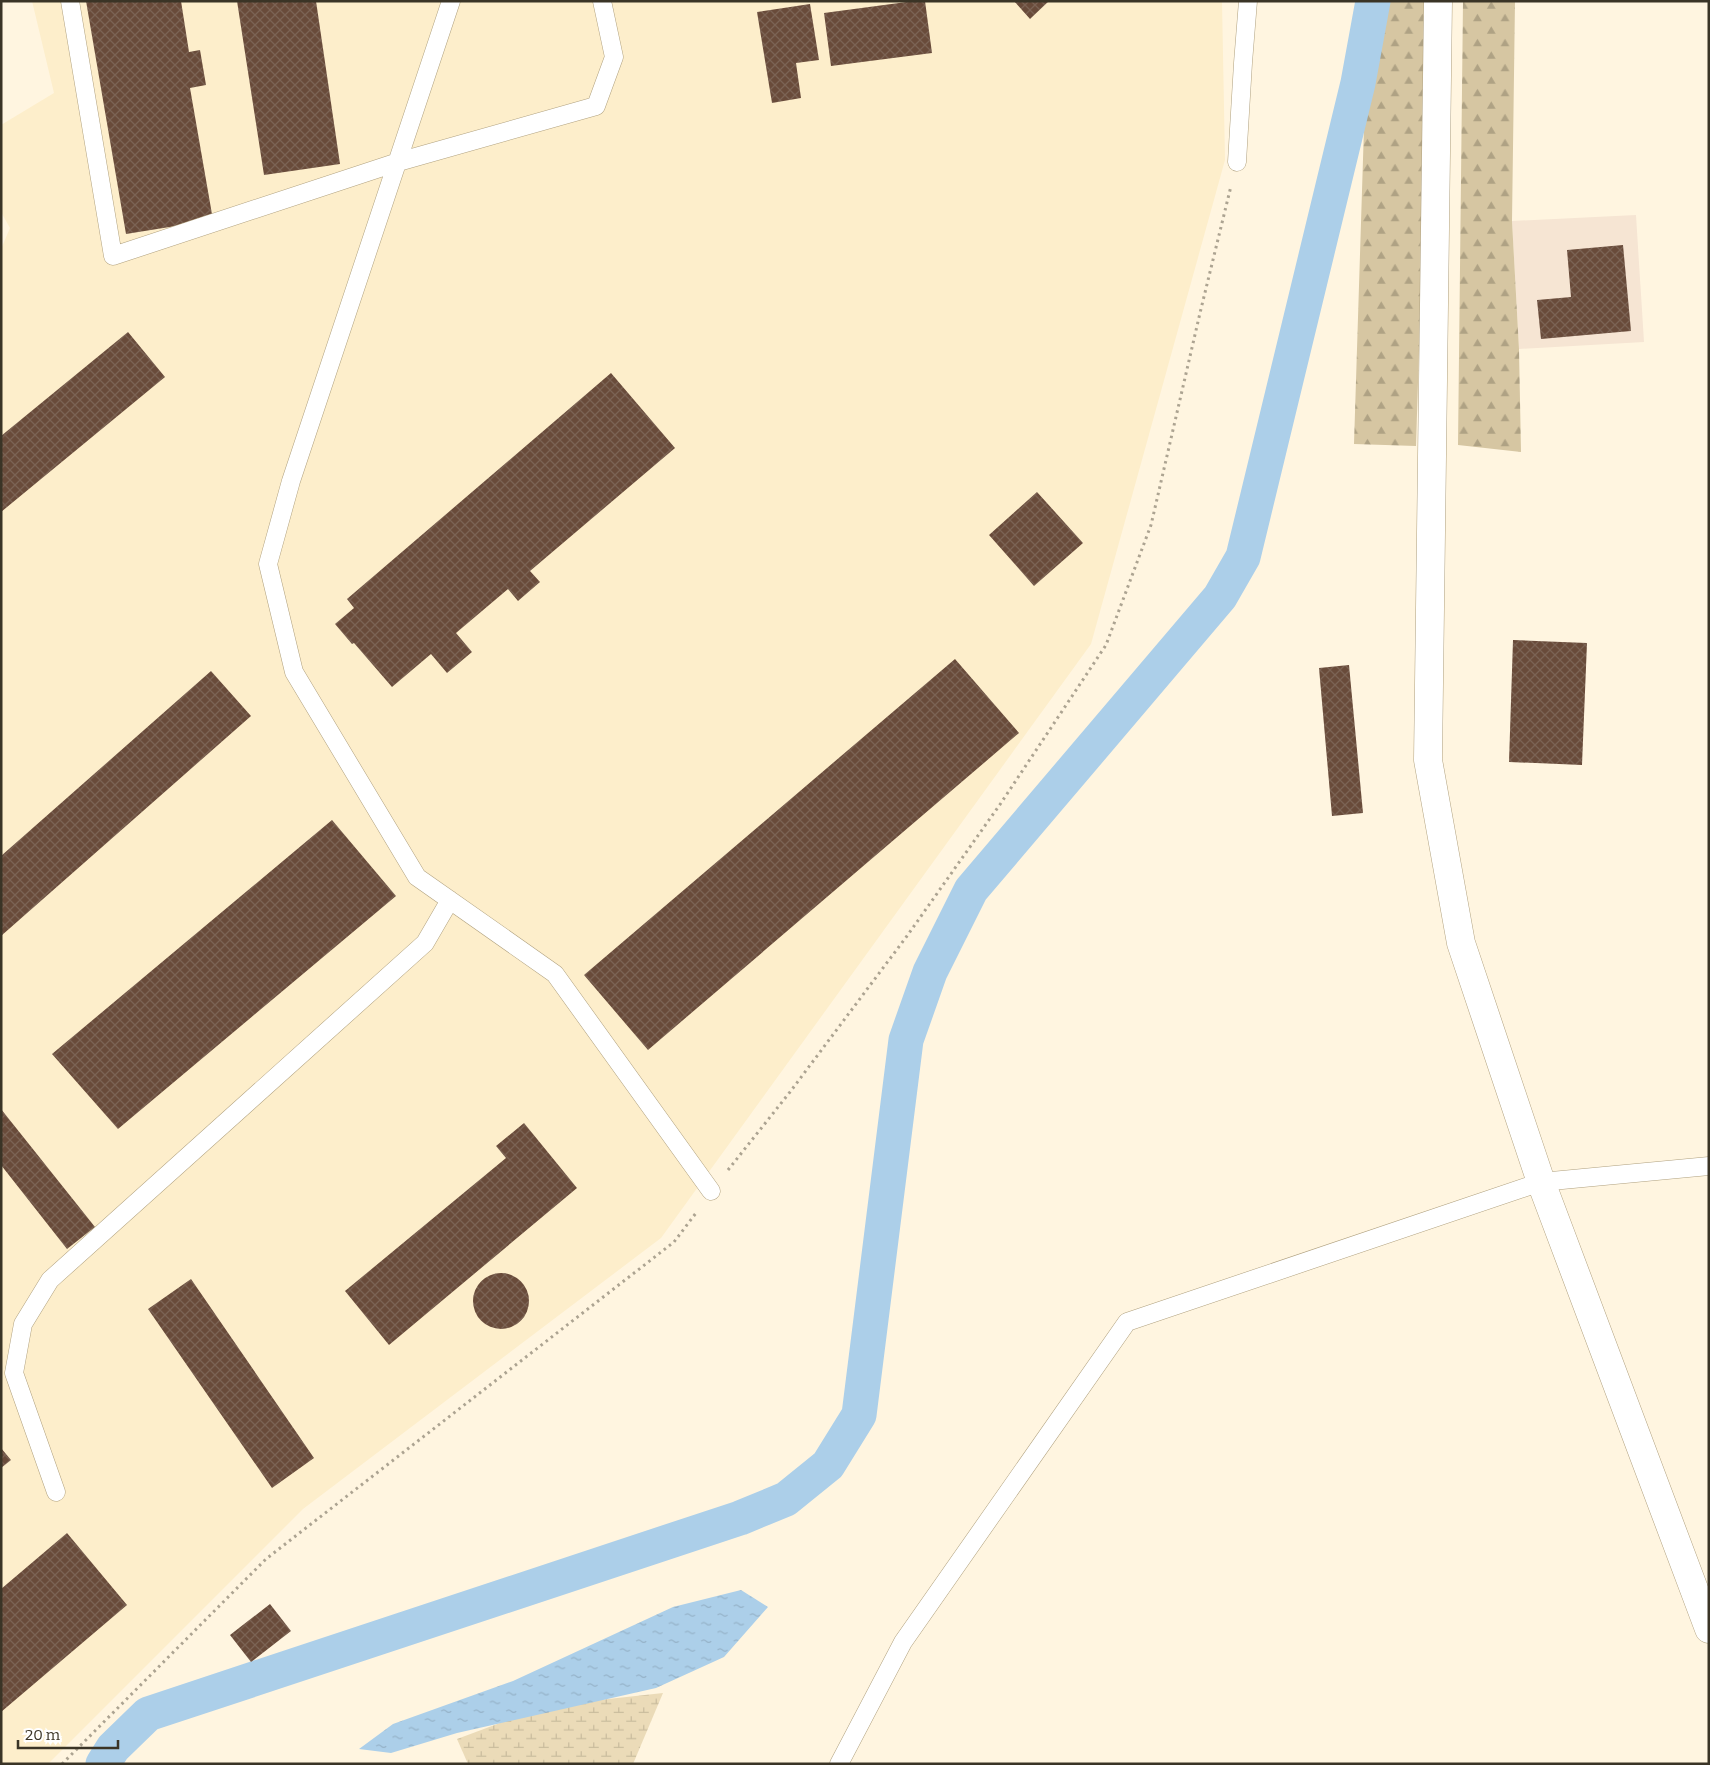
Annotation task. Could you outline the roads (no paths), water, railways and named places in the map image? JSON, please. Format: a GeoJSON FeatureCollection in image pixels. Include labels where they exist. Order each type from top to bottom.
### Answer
{"type":"FeatureCollection","features":[{"type":"Feature","properties":{"kind":"street"},"geometry":{"type":"LineString","coordinates":[[1438,1],[1428,760],[1461,942],[1541,1182],[1709,1629]]}},
{"type":"Feature","properties":{"kind":"lane"},"geometry":{"type":"LineString","coordinates":[[70,1],[112,256],[398,162],[596,106],[614,57],[602,1]]}},
{"type":"Feature","properties":{"kind":"lane"},"geometry":{"type":"LineString","coordinates":[[451,1],[291,481],[268,564],[294,672],[416,877],[555,974],[711,1191]]}},
{"type":"Feature","properties":{"kind":"lane"},"geometry":{"type":"LineString","coordinates":[[1237,162],[1248,1]]}},
{"type":"Feature","properties":{"kind":"lane"},"geometry":{"type":"LineString","coordinates":[[56,1492],[14,1373],[23,1324],[50,1280],[426,943],[450,900]]}},
{"type":"Feature","properties":{"kind":"lane"},"geometry":{"type":"LineString","coordinates":[[839,1764],[903,1642],[1127,1322],[1541,1182],[1709,1166]]}},
{"type":"Feature","properties":{"kind":"water"},"geometry":{"type":"Polygon","coordinates":[[[741,1590],[768,1607],[724,1657],[656,1688],[457,1733],[391,1753],[359,1749],[393,1724],[513,1681],[673,1607],[741,1590]]]}},
{"type":"Feature","properties":{"kind":"waterway"},"geometry":{"type":"LineString","coordinates":[[103,1764],[113,1748],[148,1714],[740,1518],[786,1499],[828,1465],[859,1415],[906,1040],[930,972],[971,890],[1220,597],[1243,557],[1358,83],[1373,1]]}}]}
